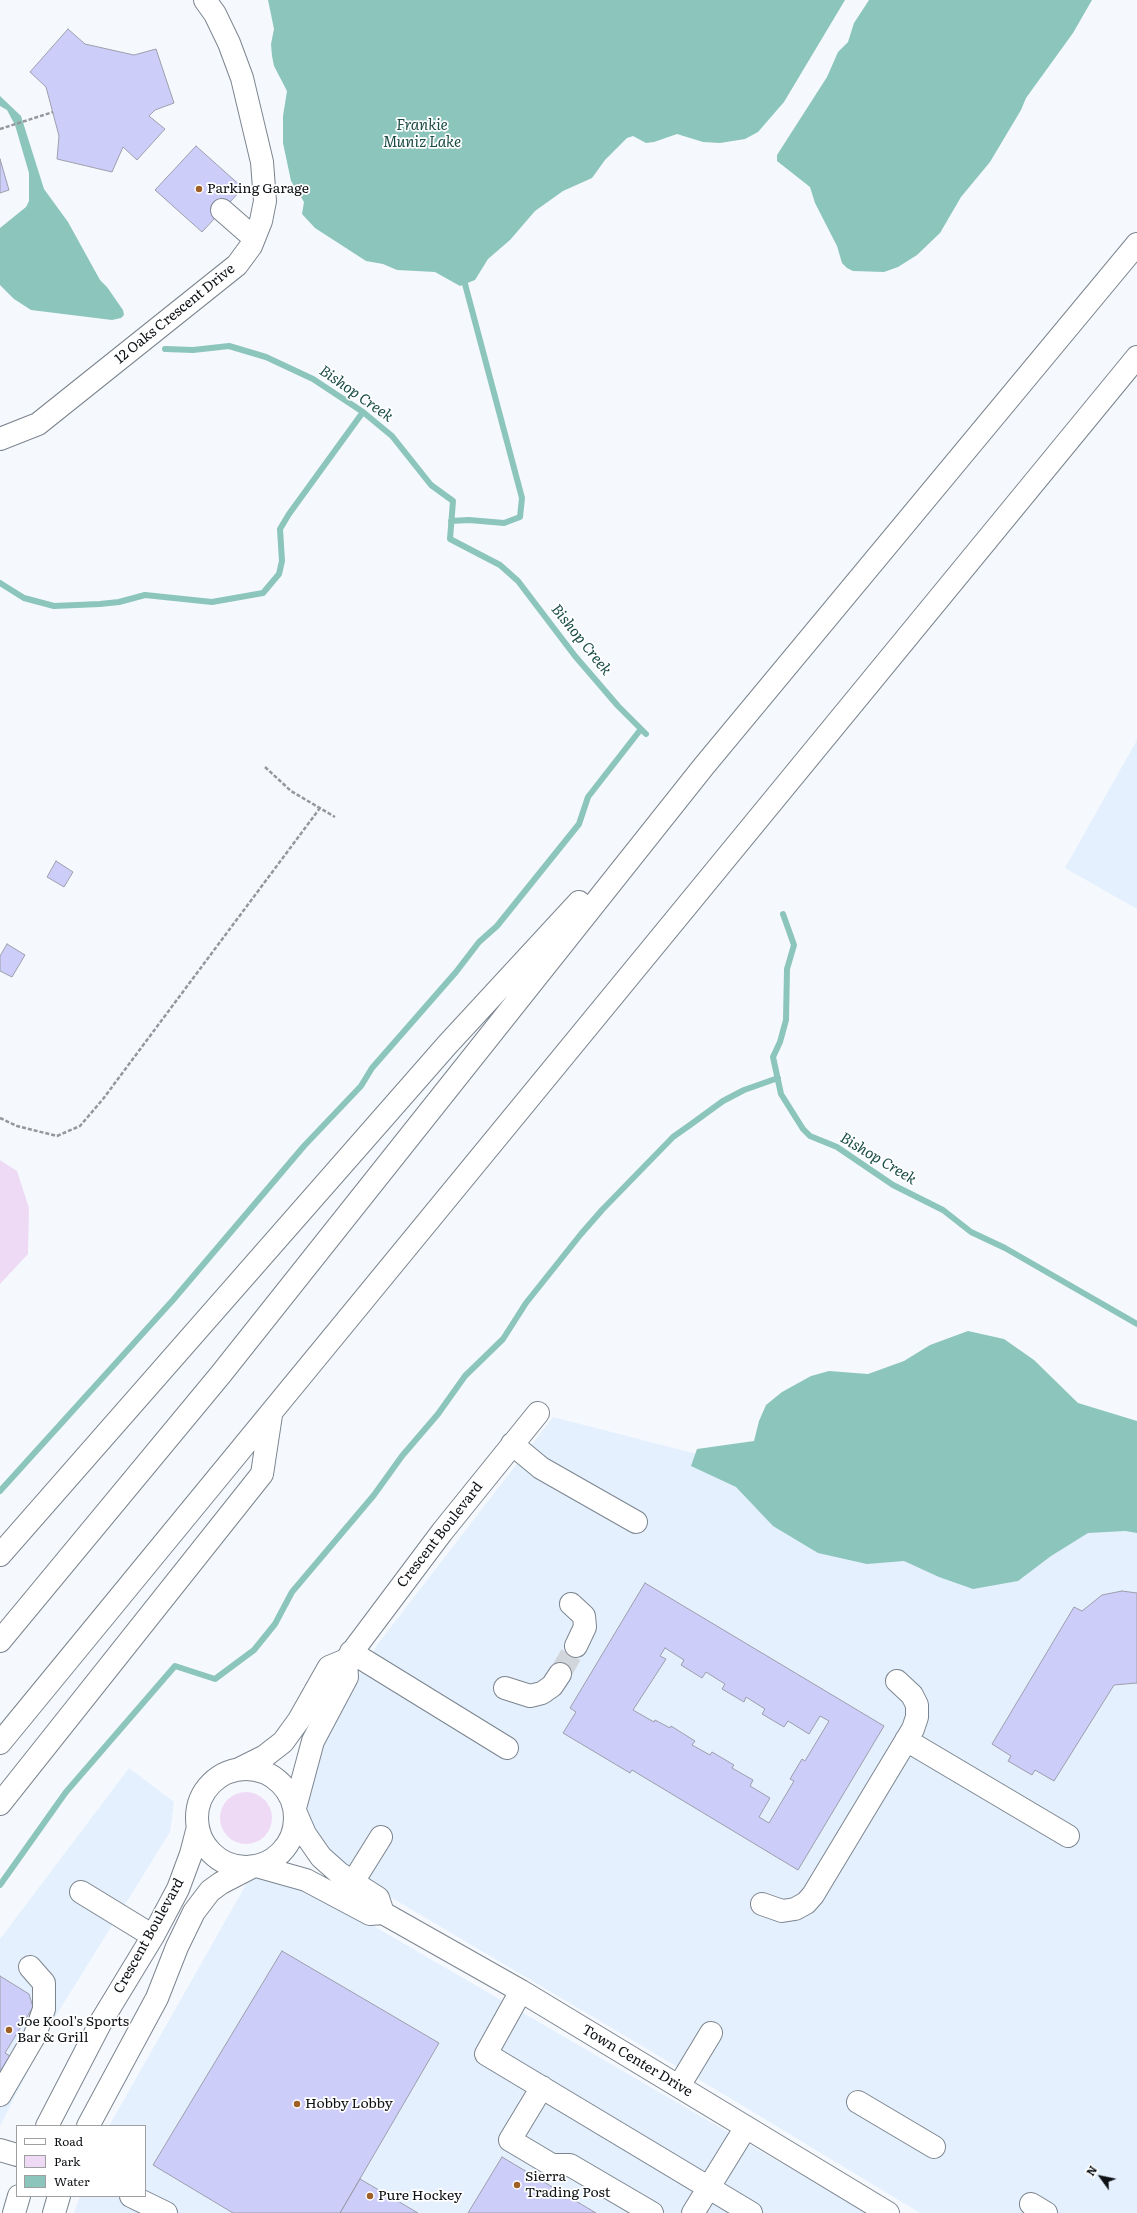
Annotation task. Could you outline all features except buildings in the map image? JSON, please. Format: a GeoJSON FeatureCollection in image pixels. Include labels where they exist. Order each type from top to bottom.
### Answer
{"type":"FeatureCollection","features":[{"type":"Feature","properties":{"kind":"main road","name":"12 Oaks Crescent Drive"},"geometry":{"type":"LineString","coordinates":[[0,439],[38,424],[44,420],[237,265],[254,238],[261,221],[265,201],[262,162],[242,78],[229,43],[215,14],[205,0]]}},
{"type":"Feature","properties":{"kind":"main road"},"geometry":{"type":"LineString","coordinates":[[222,210],[254,238]]}},
{"type":"Feature","properties":{"kind":"main road"},"geometry":{"type":"LineString","coordinates":[[0,1641],[221,1374],[704,766],[1137,244]]}},
{"type":"Feature","properties":{"kind":"main road"},"geometry":{"type":"LineString","coordinates":[[0,1743],[271,1415],[1137,357]]}},
{"type":"Feature","properties":{"kind":"main road"},"geometry":{"type":"LineString","coordinates":[[0,1555],[447,1045],[704,766]]}},
{"type":"Feature","properties":{"kind":"main road","name":"Crescent Boulevard"},"geometry":{"type":"LineString","coordinates":[[239,1769],[265,1756],[283,1742],[299,1720],[329,1667],[348,1656],[442,1532],[538,1413]]}},
{"type":"Feature","properties":{"kind":"main road"},"geometry":{"type":"LineString","coordinates":[[0,1804],[262,1474],[271,1415]]}},
{"type":"Feature","properties":{"kind":"main road"},"geometry":{"type":"LineString","coordinates":[[512,1444],[541,1468],[636,1522]]}},
{"type":"Feature","properties":{"kind":"main road"},"geometry":{"type":"LineString","coordinates":[[571,1604],[584,1616],[585,1627],[576,1646]]}},
{"type":"Feature","properties":{"kind":"main road"},"geometry":{"type":"LineString","coordinates":[[383,1913],[378,1898],[330,1866],[311,1844],[295,1809],[290,1794],[280,1782],[268,1774],[254,1769],[239,1769],[226,1772],[206,1789],[200,1801],[197,1814],[198,1827],[201,1839],[217,1858],[240,1867],[254,1866],[268,1862],[286,1846],[292,1835],[295,1809],[313,1742],[347,1677],[348,1656],[508,1748]]}},
{"type":"Feature","properties":{"kind":"main road"},"geometry":{"type":"LineString","coordinates":[[505,1688],[530,1696],[542,1693],[552,1686],[560,1674]]}},
{"type":"Feature","properties":{"kind":"main road"},"geometry":{"type":"LineString","coordinates":[[762,1904],[782,1911],[795,1909],[806,1903],[813,1895],[906,1740],[917,1717],[917,1705],[912,1695],[897,1681]]}},
{"type":"Feature","properties":{"kind":"main road"},"geometry":{"type":"LineString","coordinates":[[906,1740],[1068,1836]]}},
{"type":"Feature","properties":{"kind":"main road","name":"Crescent Boulevard"},"geometry":{"type":"LineString","coordinates":[[48,2125],[102,2020],[153,1936],[180,1883],[198,1827]]}},
{"type":"Feature","properties":{"kind":"main road"},"geometry":{"type":"LineString","coordinates":[[353,1882],[381,1837]]}},
{"type":"Feature","properties":{"kind":"main road","name":"Crescent Boulevard"},"geometry":{"type":"LineString","coordinates":[[89,2125],[157,1998],[177,1947],[194,1912],[210,1891],[221,1883],[254,1866]]}},
{"type":"Feature","properties":{"kind":"main road","name":"Town Center Drive"},"geometry":{"type":"LineString","coordinates":[[254,1866],[312,1883],[370,1914],[383,1913],[521,1991],[888,2213]]}},
{"type":"Feature","properties":{"kind":"main road"},"geometry":{"type":"LineString","coordinates":[[81,1892],[153,1936]]}},
{"type":"Feature","properties":{"kind":"main road"},"geometry":{"type":"LineString","coordinates":[[0,2095],[35,2035],[44,2010],[44,1983],[30,1967]]}},
{"type":"Feature","properties":{"kind":"main road"},"geometry":{"type":"LineString","coordinates":[[521,1991],[486,2054],[751,2213]]}},
{"type":"Feature","properties":{"kind":"main road"},"geometry":{"type":"LineString","coordinates":[[679,2086],[711,2033]]}},
{"type":"Feature","properties":{"kind":"main road"},"geometry":{"type":"LineString","coordinates":[[542,2087],[510,2140],[552,2165],[570,2165],[652,2213]]}},
{"type":"Feature","properties":{"kind":"main road"},"geometry":{"type":"LineString","coordinates":[[858,2102],[934,2147]]}},
{"type":"Feature","properties":{"kind":"main road"},"geometry":{"type":"LineString","coordinates":[[693,2213],[746,2127]]}},
{"type":"Feature","properties":{"kind":"main road"},"geometry":{"type":"LineString","coordinates":[[0,2150],[16,2156]]}},
{"type":"Feature","properties":{"kind":"main road"},"geometry":{"type":"LineString","coordinates":[[54,2213],[59,2197]]}},
{"type":"Feature","properties":{"kind":"main road"},"geometry":{"type":"LineString","coordinates":[[133,2197],[166,2213]]}},
{"type":"Feature","properties":{"kind":"path"},"geometry":{"type":"LineString","coordinates":[[0,129],[53,112]]}},
{"type":"Feature","properties":{"kind":"path"},"geometry":{"type":"LineString","coordinates":[[264,767],[291,791],[335,817]]}},
{"type":"Feature","properties":{"kind":"path"},"geometry":{"type":"LineString","coordinates":[[0,1118],[17,1126],[57,1136],[80,1126],[103,1099],[320,808]]}},
{"type":"Feature","properties":{"kind":"shaded area"},"geometry":{"type":"Polygon","coordinates":[[[1137,740],[1137,909],[1065,868],[1137,740]]]}},
{"type":"Feature","properties":{"kind":"shaded area"},"geometry":{"type":"Polygon","coordinates":[[[553,1417],[747,1467],[1137,1500],[1137,2213],[920,2213],[730,2098],[365,1882],[315,1838],[306,1810],[311,1772],[333,1720],[377,1645],[553,1417]]]}},
{"type":"Feature","properties":{"kind":"shaded area"},"geometry":{"type":"Polygon","coordinates":[[[129,1768],[174,1802],[170,1832],[57,2014],[0,2126],[0,1939],[129,1768]]]}},
{"type":"Feature","properties":{"kind":"shaded area"},"geometry":{"type":"Polygon","coordinates":[[[274,1868],[867,2213],[74,2213],[80,2197],[146,2197],[146,2125],[110,2125],[248,1881],[274,1868]]]}},
{"type":"Feature","properties":{"kind":"green space"},"geometry":{"type":"Polygon","coordinates":[[[0,1160],[17,1171],[29,1208],[28,1254],[0,1284],[0,1160]]]}},
{"type":"Feature","properties":{"kind":"green space"},"geometry":{"type":"Polygon","coordinates":[[[246,1792],[260,1796],[268,1804],[272,1818],[268,1832],[260,1840],[246,1844],[232,1840],[224,1832],[220,1818],[224,1804],[232,1796],[246,1792]]]}},
{"type":"Feature","properties":{"kind":"water","name":"Frankie Muniz Lake"},"geometry":{"type":"Polygon","coordinates":[[[268,0],[845,0],[784,102],[758,132],[745,139],[720,143],[703,142],[677,134],[654,142],[646,143],[633,136],[627,138],[605,160],[592,178],[563,191],[535,211],[510,240],[488,259],[475,280],[460,286],[435,272],[397,270],[383,264],[366,261],[315,228],[302,214],[304,202],[291,181],[283,143],[283,116],[287,91],[274,66],[271,44],[274,29],[268,0]]]}},
{"type":"Feature","properties":{"kind":"water"},"geometry":{"type":"Polygon","coordinates":[[[869,0],[1092,0],[1073,33],[1026,98],[1021,110],[990,162],[961,197],[940,233],[917,255],[898,267],[884,272],[853,271],[842,263],[837,246],[815,203],[810,187],[777,161],[777,155],[827,77],[838,52],[848,42],[854,23],[869,0]]]}},
{"type":"Feature","properties":{"kind":"water"},"geometry":{"type":"Polygon","coordinates":[[[0,96],[21,116],[44,189],[68,222],[100,280],[107,287],[123,310],[124,315],[121,318],[112,320],[31,310],[14,299],[0,285],[0,228],[26,207],[29,201],[29,173],[15,125],[7,110],[0,106],[0,96]]]}},
{"type":"Feature","properties":{"kind":"water"},"geometry":{"type":"Polygon","coordinates":[[[968,1331],[1004,1339],[1034,1360],[1078,1403],[1137,1421],[1137,1533],[1125,1531],[1088,1533],[1051,1556],[1018,1581],[973,1589],[939,1577],[904,1561],[867,1564],[818,1553],[773,1526],[736,1487],[691,1466],[697,1449],[754,1441],[759,1421],[766,1405],[782,1392],[811,1376],[829,1371],[868,1374],[904,1361],[930,1345],[968,1331]]]}},
{"type":"Feature","properties":{"kind":"waterway"},"geometry":{"type":"LineString","coordinates":[[451,521],[469,520],[504,523],[520,517],[522,498],[465,284]]}},
{"type":"Feature","properties":{"kind":"waterway","name":"Bishop Creek"},"geometry":{"type":"LineString","coordinates":[[165,349],[193,350],[229,346],[266,357],[313,379],[363,412],[392,436],[431,485],[453,501],[450,539],[500,565],[518,581],[575,656],[618,706],[646,734]]}},
{"type":"Feature","properties":{"kind":"waterway"},"geometry":{"type":"LineString","coordinates":[[0,583],[24,598],[54,606],[119,602],[145,595],[212,602],[263,593],[279,574],[282,561],[280,529],[289,514],[363,412]]}},
{"type":"Feature","properties":{"kind":"waterway"},"geometry":{"type":"LineString","coordinates":[[0,1491],[173,1300],[304,1146],[361,1086],[372,1068],[456,972],[479,942],[497,926],[579,824],[588,797],[641,729]]}},
{"type":"Feature","properties":{"kind":"waterway","name":"Bishop Creek"},"geometry":{"type":"LineString","coordinates":[[783,914],[794,945],[787,969],[786,1020],[780,1042],[773,1057],[781,1094],[803,1129],[810,1136],[837,1147],[893,1185],[943,1210],[971,1232],[1005,1248],[1137,1324]]}},
{"type":"Feature","properties":{"kind":"waterway"},"geometry":{"type":"LineString","coordinates":[[0,1885],[66,1792],[175,1666],[215,1679],[254,1650],[275,1624],[292,1592],[374,1495],[402,1456],[438,1414],[465,1376],[503,1339],[526,1303],[602,1210],[673,1137],[723,1101],[744,1090],[778,1078]]}},
{"type":"Feature","properties":{"kind":"tunnel"},"geometry":{"type":"LineString","coordinates":[[560,1674],[576,1646]]}},
{"type":"Feature","properties":{"kind":"place","name":"Parking Garage"},"geometry":{"type":"Point","coordinates":[199,189]}},
{"type":"Feature","properties":{"kind":"place","name":"Joe Kool's Sports Bar & Grill"},"geometry":{"type":"Point","coordinates":[9,2030]}},
{"type":"Feature","properties":{"kind":"place","name":"Hobby Lobby"},"geometry":{"type":"Point","coordinates":[297,2104]}},
{"type":"Feature","properties":{"kind":"place","name":"Sierra Trading Post"},"geometry":{"type":"Point","coordinates":[517,2185]}},
{"type":"Feature","properties":{"kind":"place","name":"Pure Hockey"},"geometry":{"type":"Point","coordinates":[370,2196]}}]}
